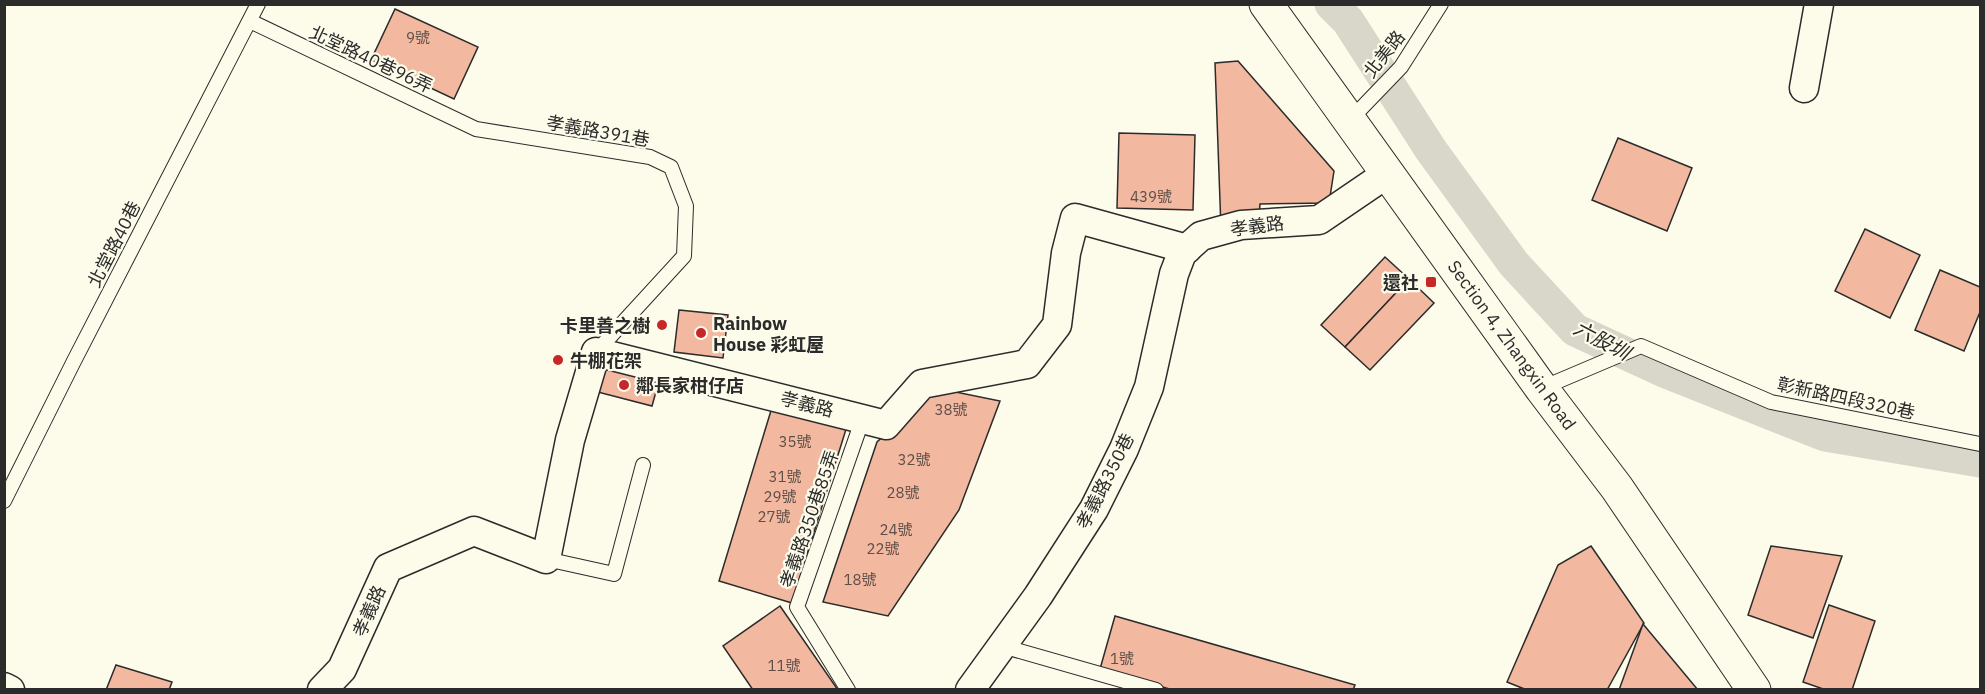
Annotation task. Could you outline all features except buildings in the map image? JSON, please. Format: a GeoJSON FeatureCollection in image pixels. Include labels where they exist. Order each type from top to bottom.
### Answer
{"type":"FeatureCollection","features":[{"type":"Feature","properties":{"kind":"street","name":"Section 4, Zhangxin Road"},"geometry":{"type":"LineString","coordinates":[[1266,4],[1617,488],[1754,690]]}},
{"type":"Feature","properties":{"kind":"street"},"geometry":{"type":"LineString","coordinates":[[1804,88],[1820,4]]}},
{"type":"Feature","properties":{"kind":"street","name":"孝義路"},"geometry":{"type":"LineString","coordinates":[[596,352],[886,425],[922,384],[1027,364],[1057,325],[1066,253],[1075,218],[1187,249],[1201,236],[1241,225],[1319,220],[1388,173]]}},
{"type":"Feature","properties":{"kind":"street","name":"孝義路350巷"},"geometry":{"type":"LineString","coordinates":[[970,690],[1038,596],[1094,509],[1124,449],[1149,387],[1174,274],[1182,253],[1187,249]]}},
{"type":"Feature","properties":{"kind":"street"},"geometry":{"type":"LineString","coordinates":[[546,559],[570,440],[596,352]]}},
{"type":"Feature","properties":{"kind":"street","name":"孝義路"},"geometry":{"type":"LineString","coordinates":[[322,690],[342,669],[388,568],[474,531],[546,559]]}},
{"type":"Feature","properties":{"kind":"street"},"geometry":{"type":"LineString","coordinates":[[4,687],[10,690]]}},
{"type":"Feature","properties":{"kind":"lane","name":"北堂路40巷"},"geometry":{"type":"LineString","coordinates":[[4,501],[258,4]]}},
{"type":"Feature","properties":{"kind":"lane","name":"北美路"},"geometry":{"type":"LineString","coordinates":[[1350,120],[1401,67],[1441,4]]}},
{"type":"Feature","properties":{"kind":"lane","name":"北堂路40巷96弄"},"geometry":{"type":"LineString","coordinates":[[250,21],[476,129]]}},
{"type":"Feature","properties":{"kind":"lane","name":"孝義路391巷"},"geometry":{"type":"LineString","coordinates":[[476,129],[650,157],[671,167],[686,206],[684,256],[596,352]]}},
{"type":"Feature","properties":{"kind":"lane","name":"彰新路四段320巷"},"geometry":{"type":"LineString","coordinates":[[1543,388],[1641,346],[1771,402],[1980,444]]}},
{"type":"Feature","properties":{"kind":"lane","name":"孝義路350巷85弄"},"geometry":{"type":"LineString","coordinates":[[848,690],[797,607],[863,418]]}},
{"type":"Feature","properties":{"kind":"lane"},"geometry":{"type":"LineString","coordinates":[[546,559],[614,574],[643,465]]}},
{"type":"Feature","properties":{"kind":"lane"},"geometry":{"type":"LineString","coordinates":[[1002,646],[1156,690]]}},
{"type":"Feature","properties":{"kind":"waterway","name":"六股圳"},"geometry":{"type":"LineString","coordinates":[[1331,4],[1348,21],[1431,150],[1514,264],[1575,330],[1666,372],[1825,435],[1980,461]]}},
{"type":"Feature","properties":{"kind":"place","name":"還社"},"geometry":{"type":"Point","coordinates":[1431,282]}},
{"type":"Feature","properties":{"kind":"place","name":"卡里善之樹"},"geometry":{"type":"Point","coordinates":[662,325]}},
{"type":"Feature","properties":{"kind":"place","name":"Rainbow House 彩虹屋"},"geometry":{"type":"Point","coordinates":[701,333]}},
{"type":"Feature","properties":{"kind":"place","name":"牛棚花架"},"geometry":{"type":"Point","coordinates":[558,360]}},
{"type":"Feature","properties":{"kind":"place","name":"鄰長家柑仔店"},"geometry":{"type":"Point","coordinates":[624,385]}}]}
